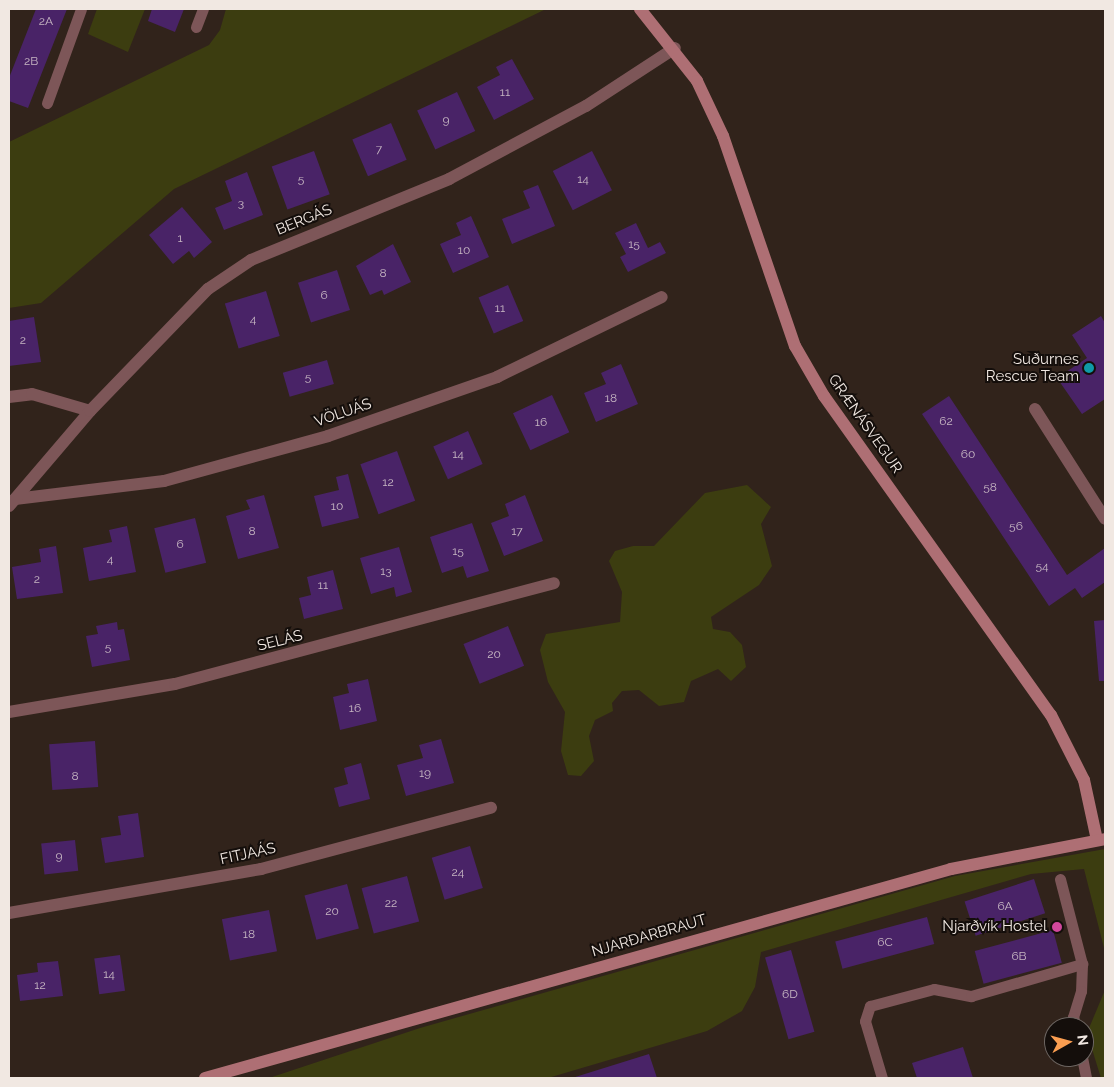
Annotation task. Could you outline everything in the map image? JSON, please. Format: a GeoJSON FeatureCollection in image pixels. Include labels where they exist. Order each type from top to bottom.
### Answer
{"type":"FeatureCollection","features":[{"type":"Feature","properties":{"kind":"street","name":"GRÆNÁSVEGUR"},"geometry":{"type":"LineString","coordinates":[[640,9],[675,48],[697,81],[723,136],[795,346],[824,396],[1051,715],[1084,780],[1101,840]]}},
{"type":"Feature","properties":{"kind":"street","name":"BERGÁS"},"geometry":{"type":"LineString","coordinates":[[12,502],[90,411],[208,289],[251,260],[449,178],[586,106],[675,48]]}},
{"type":"Feature","properties":{"kind":"street","name":"VÖLUÁS"},"geometry":{"type":"LineString","coordinates":[[12,502],[164,480],[328,436],[497,377],[662,297]]}},
{"type":"Feature","properties":{"kind":"street"},"geometry":{"type":"LineString","coordinates":[[9,397],[32,394],[90,411]]}},
{"type":"Feature","properties":{"kind":"street"},"geometry":{"type":"LineString","coordinates":[[1035,409],[1105,518]]}},
{"type":"Feature","properties":{"kind":"street","name":"SELÁS"},"geometry":{"type":"LineString","coordinates":[[9,712],[175,684],[554,583]]}},
{"type":"Feature","properties":{"kind":"street","name":"FITJAÁS"},"geometry":{"type":"LineString","coordinates":[[9,913],[260,869],[491,808]]}},
{"type":"Feature","properties":{"kind":"street","name":"NJARÐARBRAUT"},"geometry":{"type":"LineString","coordinates":[[205,1078],[951,869],[1101,840]]}},
{"type":"Feature","properties":{"kind":"lane"},"geometry":{"type":"LineString","coordinates":[[47,103],[81,9]]}},
{"type":"Feature","properties":{"kind":"lane"},"geometry":{"type":"LineString","coordinates":[[196,27],[203,9]]}},
{"type":"Feature","properties":{"kind":"lane"},"geometry":{"type":"LineString","coordinates":[[1060,879],[1082,964],[1081,991],[1074,1017]]}},
{"type":"Feature","properties":{"kind":"lane"},"geometry":{"type":"LineString","coordinates":[[882,1078],[865,1021],[870,1006],[934,989],[971,996],[1082,964]]}},
{"type":"Feature","properties":{"kind":"shaded area"},"geometry":{"type":"Polygon","coordinates":[[[97,9],[145,9],[128,52],[88,34],[97,9]]]}},
{"type":"Feature","properties":{"kind":"shaded area"},"geometry":{"type":"Polygon","coordinates":[[[226,9],[546,9],[174,189],[41,303],[9,308],[9,142],[209,45],[220,30],[226,9]]]}},
{"type":"Feature","properties":{"kind":"shaded area"},"geometry":{"type":"Polygon","coordinates":[[[747,485],[771,507],[761,524],[772,566],[759,585],[711,617],[713,629],[730,632],[742,645],[746,667],[731,681],[718,669],[691,681],[684,702],[659,706],[639,690],[622,691],[612,703],[613,711],[595,720],[589,736],[594,761],[581,776],[568,775],[561,751],[565,712],[548,682],[540,650],[546,634],[620,622],[622,592],[609,561],[615,551],[633,546],[654,546],[705,493],[747,485]]]}},
{"type":"Feature","properties":{"kind":"shaded area"},"geometry":{"type":"Polygon","coordinates":[[[1105,849],[1105,952],[1084,869],[1031,874],[761,952],[755,987],[742,1011],[707,1031],[548,1078],[269,1078],[420,1028],[955,876],[1105,849]]]}},
{"type":"Feature","properties":{"kind":"shaded area"},"geometry":{"type":"Polygon","coordinates":[[[1105,990],[1105,1078],[1101,1078],[1094,1056],[1094,1017],[1105,990]]]}},
{"type":"Feature","properties":{"kind":"building"},"geometry":{"type":"Polygon","coordinates":[[[36,9],[67,9],[28,108],[9,101],[9,78],[36,9]]]}},
{"type":"Feature","properties":{"kind":"building"},"geometry":{"type":"Polygon","coordinates":[[[152,9],[184,9],[175,32],[148,21],[152,9]]]}},
{"type":"Feature","properties":{"kind":"building"},"geometry":{"type":"Polygon","coordinates":[[[512,59],[534,99],[494,120],[477,87],[500,75],[496,67],[512,59]]]}},
{"type":"Feature","properties":{"kind":"building"},"geometry":{"type":"Polygon","coordinates":[[[457,92],[475,131],[435,150],[417,111],[457,92]]]}},
{"type":"Feature","properties":{"kind":"building"},"geometry":{"type":"Polygon","coordinates":[[[391,123],[407,160],[368,176],[352,139],[391,123]]]}},
{"type":"Feature","properties":{"kind":"building"},"geometry":{"type":"Polygon","coordinates":[[[314,151],[330,194],[287,210],[272,166],[314,151]]]}},
{"type":"Feature","properties":{"kind":"building"},"geometry":{"type":"Polygon","coordinates":[[[592,151],[612,190],[573,210],[553,171],[592,151]]]}},
{"type":"Feature","properties":{"kind":"building"},"geometry":{"type":"Polygon","coordinates":[[[247,172],[263,215],[224,230],[215,208],[232,201],[225,181],[247,172]]]}},
{"type":"Feature","properties":{"kind":"building"},"geometry":{"type":"Polygon","coordinates":[[[538,185],[555,226],[512,244],[502,219],[530,208],[523,191],[538,185]]]}},
{"type":"Feature","properties":{"kind":"building"},"geometry":{"type":"Polygon","coordinates":[[[182,207],[212,242],[194,258],[189,251],[173,264],[149,235],[182,207]]]}},
{"type":"Feature","properties":{"kind":"building"},"geometry":{"type":"Polygon","coordinates":[[[471,216],[489,257],[453,273],[440,244],[461,235],[456,223],[471,216]]]}},
{"type":"Feature","properties":{"kind":"building"},"geometry":{"type":"Polygon","coordinates":[[[636,223],[648,248],[660,242],[666,253],[628,272],[620,257],[626,254],[615,233],[636,223]]]}},
{"type":"Feature","properties":{"kind":"building"},"geometry":{"type":"Polygon","coordinates":[[[393,244],[411,282],[384,295],[382,290],[370,295],[356,266],[393,244]]]}},
{"type":"Feature","properties":{"kind":"building"},"geometry":{"type":"Polygon","coordinates":[[[337,270],[350,310],[311,323],[298,283],[337,270]]]}},
{"type":"Feature","properties":{"kind":"building"},"geometry":{"type":"Polygon","coordinates":[[[508,285],[523,321],[494,333],[479,298],[508,285]]]}},
{"type":"Feature","properties":{"kind":"building"},"geometry":{"type":"Polygon","coordinates":[[[266,291],[280,336],[239,349],[225,304],[266,291]]]}},
{"type":"Feature","properties":{"kind":"building","name":"Suðurnes Rescue Team"},"geometry":{"type":"Polygon","coordinates":[[[1101,316],[1105,323],[1105,399],[1082,414],[1057,378],[1087,358],[1072,335],[1101,316]]]}},
{"type":"Feature","properties":{"kind":"building"},"geometry":{"type":"Polygon","coordinates":[[[34,317],[41,362],[9,366],[9,321],[34,317]]]}},
{"type":"Feature","properties":{"kind":"building"},"geometry":{"type":"Polygon","coordinates":[[[327,360],[334,384],[290,397],[283,373],[327,360]]]}},
{"type":"Feature","properties":{"kind":"building"},"geometry":{"type":"Polygon","coordinates":[[[621,364],[638,404],[596,422],[584,393],[606,384],[601,373],[621,364]]]}},
{"type":"Feature","properties":{"kind":"building"},"geometry":{"type":"Polygon","coordinates":[[[552,395],[569,432],[530,450],[513,413],[552,395]]]}},
{"type":"Feature","properties":{"kind":"building"},"geometry":{"type":"Polygon","coordinates":[[[949,396],[1067,575],[1105,548],[1105,582],[1082,598],[1075,588],[1049,606],[922,414],[949,396]]]}},
{"type":"Feature","properties":{"kind":"building"},"geometry":{"type":"Polygon","coordinates":[[[468,431],[483,464],[448,479],[433,446],[468,431]]]}},
{"type":"Feature","properties":{"kind":"building"},"geometry":{"type":"Polygon","coordinates":[[[397,451],[415,501],[378,514],[360,464],[397,451]]]}},
{"type":"Feature","properties":{"kind":"building"},"geometry":{"type":"Polygon","coordinates":[[[348,474],[359,518],[322,527],[314,496],[339,490],[336,477],[348,474]]]}},
{"type":"Feature","properties":{"kind":"building"},"geometry":{"type":"Polygon","coordinates":[[[264,495],[279,548],[238,559],[226,516],[250,509],[246,500],[264,495]]]}},
{"type":"Feature","properties":{"kind":"building"},"geometry":{"type":"Polygon","coordinates":[[[525,495],[543,541],[504,556],[491,523],[509,516],[505,504],[525,495]]]}},
{"type":"Feature","properties":{"kind":"building"},"geometry":{"type":"Polygon","coordinates":[[[195,518],[206,563],[165,573],[154,528],[195,518]]]}},
{"type":"Feature","properties":{"kind":"building"},"geometry":{"type":"Polygon","coordinates":[[[472,523],[489,571],[467,578],[463,566],[442,573],[430,537],[472,523]]]}},
{"type":"Feature","properties":{"kind":"building"},"geometry":{"type":"Polygon","coordinates":[[[127,526],[136,572],[89,581],[83,548],[112,542],[109,530],[127,526]]]}},
{"type":"Feature","properties":{"kind":"building"},"geometry":{"type":"Polygon","coordinates":[[[56,546],[63,593],[17,599],[12,567],[41,562],[39,549],[56,546]]]}},
{"type":"Feature","properties":{"kind":"building"},"geometry":{"type":"Polygon","coordinates":[[[399,547],[412,592],[396,597],[394,587],[371,594],[360,558],[399,547]]]}},
{"type":"Feature","properties":{"kind":"building"},"geometry":{"type":"Polygon","coordinates":[[[333,570],[343,609],[304,619],[299,598],[311,595],[307,577],[333,570]]]}},
{"type":"Feature","properties":{"kind":"building"},"geometry":{"type":"Polygon","coordinates":[[[1105,620],[1105,681],[1099,681],[1094,621],[1105,620]]]}},
{"type":"Feature","properties":{"kind":"building"},"geometry":{"type":"Polygon","coordinates":[[[117,622],[118,630],[124,629],[130,660],[92,667],[86,636],[98,634],[96,626],[117,622]]]}},
{"type":"Feature","properties":{"kind":"building"},"geometry":{"type":"Polygon","coordinates":[[[508,626],[524,666],[480,684],[463,644],[508,626]]]}},
{"type":"Feature","properties":{"kind":"building"},"geometry":{"type":"Polygon","coordinates":[[[368,679],[377,721],[340,730],[333,697],[349,693],[347,684],[368,679]]]}},
{"type":"Feature","properties":{"kind":"building"},"geometry":{"type":"Polygon","coordinates":[[[441,739],[454,783],[406,796],[397,765],[423,758],[419,745],[441,739]]]}},
{"type":"Feature","properties":{"kind":"building"},"geometry":{"type":"Polygon","coordinates":[[[95,741],[98,787],[52,790],[49,744],[95,741]]]}},
{"type":"Feature","properties":{"kind":"building"},"geometry":{"type":"Polygon","coordinates":[[[361,763],[370,799],[339,807],[334,788],[348,784],[344,768],[361,763]]]}},
{"type":"Feature","properties":{"kind":"building"},"geometry":{"type":"Polygon","coordinates":[[[138,813],[144,857],[105,863],[101,838],[121,835],[118,816],[138,813]]]}},
{"type":"Feature","properties":{"kind":"building"},"geometry":{"type":"Polygon","coordinates":[[[75,840],[78,871],[44,874],[41,844],[75,840]]]}},
{"type":"Feature","properties":{"kind":"building"},"geometry":{"type":"Polygon","coordinates":[[[470,846],[483,888],[445,900],[432,858],[470,846]]]}},
{"type":"Feature","properties":{"kind":"building"},"geometry":{"type":"Polygon","coordinates":[[[407,876],[419,921],[374,934],[362,888],[407,876]]]}},
{"type":"Feature","properties":{"kind":"building"},"geometry":{"type":"Polygon","coordinates":[[[1034,879],[1045,913],[976,936],[965,902],[1034,879]]]}},
{"type":"Feature","properties":{"kind":"building"},"geometry":{"type":"Polygon","coordinates":[[[347,884],[359,928],[316,940],[304,895],[347,884]]]}},
{"type":"Feature","properties":{"kind":"building"},"geometry":{"type":"Polygon","coordinates":[[[269,910],[277,951],[230,960],[222,919],[269,910]]]}},
{"type":"Feature","properties":{"kind":"building"},"geometry":{"type":"Polygon","coordinates":[[[927,917],[934,944],[842,969],[835,942],[927,917]]]}},
{"type":"Feature","properties":{"kind":"building"},"geometry":{"type":"Polygon","coordinates":[[[1053,930],[1062,963],[984,984],[975,951],[1053,930]]]}},
{"type":"Feature","properties":{"kind":"building"},"geometry":{"type":"Polygon","coordinates":[[[791,950],[814,1032],[788,1039],[765,957],[791,950]]]}},
{"type":"Feature","properties":{"kind":"building"},"geometry":{"type":"Polygon","coordinates":[[[120,955],[125,991],[99,994],[94,959],[120,955]]]}},
{"type":"Feature","properties":{"kind":"building"},"geometry":{"type":"Polygon","coordinates":[[[58,961],[63,996],[20,1001],[17,975],[38,972],[37,963],[58,961]]]}},
{"type":"Feature","properties":{"kind":"building"},"geometry":{"type":"Polygon","coordinates":[[[963,1047],[973,1078],[917,1078],[912,1063],[963,1047]]]}},
{"type":"Feature","properties":{"kind":"building"},"geometry":{"type":"Polygon","coordinates":[[[649,1054],[657,1078],[572,1078],[649,1054]]]}},
{"type":"Feature","properties":{"kind":"place","name":"Suðurnes Rescue Team"},"geometry":{"type":"Point","coordinates":[1089,368]}},
{"type":"Feature","properties":{"kind":"place","name":"Njarðvík Hostel"},"geometry":{"type":"Point","coordinates":[1057,927]}}]}
